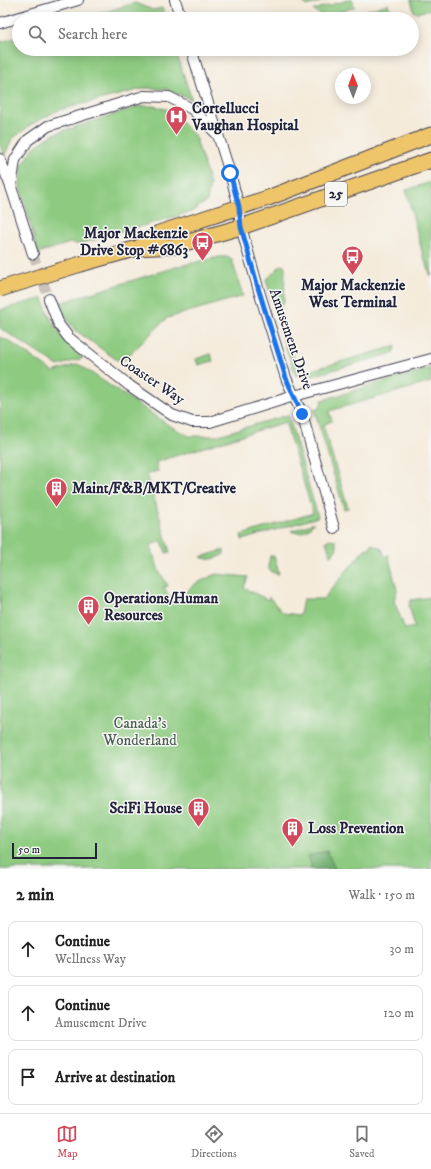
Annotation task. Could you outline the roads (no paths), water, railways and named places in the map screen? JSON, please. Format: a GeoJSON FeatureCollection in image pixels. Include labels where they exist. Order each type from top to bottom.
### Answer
{"type":"FeatureCollection","features":[{"type":"Feature","properties":{"kind":"main road","name":"25"},"geometry":{"type":"LineString","coordinates":[[138,248],[159,232],[268,198],[431,135]]}},
{"type":"Feature","properties":{"kind":"main road","name":"25"},"geometry":{"type":"LineString","coordinates":[[0,289],[138,248],[174,246],[241,227],[431,160]]}},
{"type":"Feature","properties":{"kind":"street"},"geometry":{"type":"LineString","coordinates":[[37,12],[78,0]]}},
{"type":"Feature","properties":{"kind":"street"},"geometry":{"type":"LineString","coordinates":[[175,0],[179,12]]}},
{"type":"Feature","properties":{"kind":"street"},"geometry":{"type":"LineString","coordinates":[[0,23],[12,19]]}},
{"type":"Feature","properties":{"kind":"street","name":"Amusement Drive"},"geometry":{"type":"LineString","coordinates":[[193,56],[219,136],[239,207],[241,227],[259,291],[294,396],[302,414],[334,528]]}},
{"type":"Feature","properties":{"kind":"street"},"geometry":{"type":"LineString","coordinates":[[11,187],[15,160],[28,140],[48,126],[144,96],[169,97],[192,109],[219,136]]}},
{"type":"Feature","properties":{"kind":"street"},"geometry":{"type":"LineString","coordinates":[[0,159],[11,187],[33,254]]}},
{"type":"Feature","properties":{"kind":"street","name":"Coaster Way"},"geometry":{"type":"LineString","coordinates":[[49,299],[59,325],[69,338],[130,386],[172,415],[192,422],[210,422],[294,396],[431,358]]}},
{"type":"Feature","properties":{"kind":"tunnel"},"geometry":{"type":"LineString","coordinates":[[33,254],[49,299]]}},
{"type":"Feature","properties":{"kind":"place","name":"Cortellucci Vaughan Hospital"},"geometry":{"type":"Point","coordinates":[177,136]}},
{"type":"Feature","properties":{"kind":"place","name":"Major Mackenzie Drive Stop #6863"},"geometry":{"type":"Point","coordinates":[203,262]}},
{"type":"Feature","properties":{"kind":"place","name":"Major Mackenzie West Terminal"},"geometry":{"type":"Point","coordinates":[353,276]}},
{"type":"Feature","properties":{"kind":"place","name":"Maint/F&B/MKT/Creative"},"geometry":{"type":"Point","coordinates":[56,508]}},
{"type":"Feature","properties":{"kind":"place","name":"Operations/Human Resources"},"geometry":{"type":"Point","coordinates":[89,626]}},
{"type":"Feature","properties":{"kind":"place","name":"SciFi House"},"geometry":{"type":"Point","coordinates":[198,828]}},
{"type":"Feature","properties":{"kind":"place","name":"Loss Prevention"},"geometry":{"type":"Point","coordinates":[292,848]}},
{"type":"Feature","properties":{"kind":"park label","name":"Canada's Wonderland"},"geometry":{"type":"Point","coordinates":[140,732]}}]}
